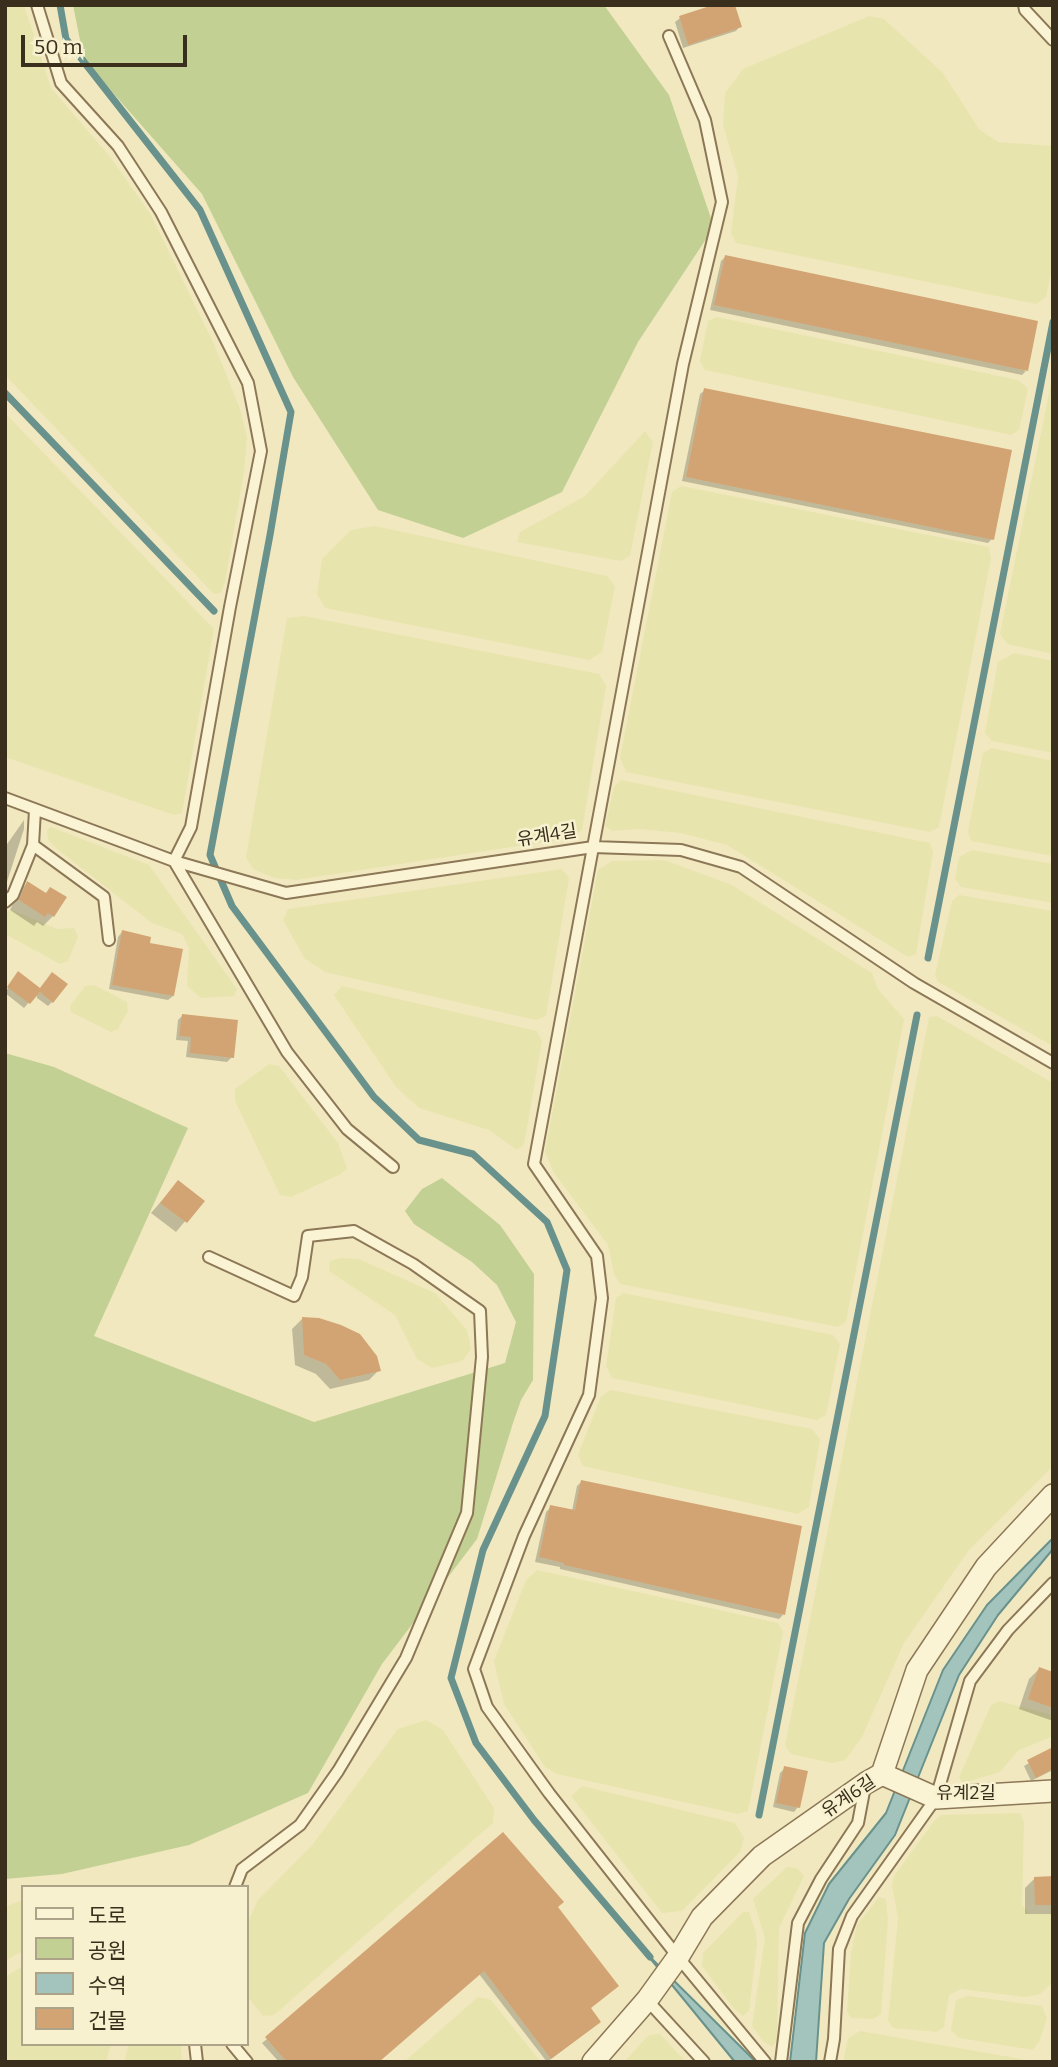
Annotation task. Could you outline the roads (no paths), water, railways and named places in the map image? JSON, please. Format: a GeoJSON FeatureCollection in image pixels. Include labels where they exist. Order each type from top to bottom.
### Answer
{"type":"FeatureCollection","features":[{"type":"Feature","properties":{"kind":"street","name":"유계6길"},"geometry":{"type":"LineString","coordinates":[[593,2062],[646,2000],[678,1957],[702,1917],[762,1856],[874,1779],[918,1670],[986,1567],[1053,1495]]}},
{"type":"Feature","properties":{"kind":"street","name":"유계2길"},"geometry":{"type":"LineString","coordinates":[[874,1779],[936,1798],[1051,1794]]}},
{"type":"Feature","properties":{"kind":"lane"},"geometry":{"type":"LineString","coordinates":[[37,5],[61,83],[118,146],[162,212],[242,371],[248,383],[261,451],[191,827],[174,861],[287,1052],[347,1129],[393,1167]]}},
{"type":"Feature","properties":{"kind":"lane"},"geometry":{"type":"LineString","coordinates":[[1024,5],[1025,10],[1053,40]]}},
{"type":"Feature","properties":{"kind":"lane"},"geometry":{"type":"LineString","coordinates":[[669,36],[705,120],[722,202],[683,364],[534,1164],[597,1256],[602,1298],[589,1395],[524,1536],[474,1669],[487,1707],[549,1793],[765,2062]]}},
{"type":"Feature","properties":{"kind":"lane","name":"유계4길"},"geometry":{"type":"LineString","coordinates":[[5,798],[174,861],[286,893],[593,847],[681,850],[741,867],[914,983],[1053,1063]]}},
{"type":"Feature","properties":{"kind":"lane"},"geometry":{"type":"LineString","coordinates":[[5,902],[13,895],[33,845],[36,810]]}},
{"type":"Feature","properties":{"kind":"lane"},"geometry":{"type":"LineString","coordinates":[[33,845],[104,897],[109,940]]}},
{"type":"Feature","properties":{"kind":"lane"},"geometry":{"type":"LineString","coordinates":[[209,1256],[294,1296],[302,1277],[307,1236],[354,1231],[413,1264],[480,1311],[482,1357],[467,1513],[406,1658],[338,1772],[300,1825],[242,1869],[236,1885]]}},
{"type":"Feature","properties":{"kind":"lane"},"geometry":{"type":"LineString","coordinates":[[830,2062],[834,2039],[839,1950],[852,1916],[936,1798],[970,1681],[1008,1630],[1053,1583]]}},
{"type":"Feature","properties":{"kind":"lane"},"geometry":{"type":"LineString","coordinates":[[781,2062],[798,1923],[821,1879],[858,1823],[874,1779]]}},
{"type":"Feature","properties":{"kind":"lane"},"geometry":{"type":"LineString","coordinates":[[646,2000],[705,2062]]}},
{"type":"Feature","properties":{"kind":"lane"},"geometry":{"type":"LineString","coordinates":[[234,2046],[247,2062]]}},
{"type":"Feature","properties":{"kind":"water"},"geometry":{"type":"Polygon","coordinates":[[[1053,1538],[1053,1549],[998,1615],[959,1675],[895,1835],[849,1899],[824,1943],[816,2062],[790,2062],[805,1933],[829,1884],[886,1813],[943,1670],[987,1605],[1053,1538]]]}},
{"type":"Feature","properties":{"kind":"water"},"geometry":{"type":"Polygon","coordinates":[[[645,1952],[756,2062],[735,2062],[645,1952]]]}},
{"type":"Feature","properties":{"kind":"waterway"},"geometry":{"type":"LineString","coordinates":[[60,5],[66,39],[200,210],[291,412],[210,855],[232,906],[374,1097],[419,1140],[473,1154],[547,1222],[567,1270],[545,1416],[483,1550],[451,1678],[476,1743],[534,1820],[650,1957]]}},
{"type":"Feature","properties":{"kind":"waterway"},"geometry":{"type":"LineString","coordinates":[[928,958],[1053,322]]}},
{"type":"Feature","properties":{"kind":"waterway"},"geometry":{"type":"LineString","coordinates":[[5,393],[214,611]]}},
{"type":"Feature","properties":{"kind":"waterway"},"geometry":{"type":"LineString","coordinates":[[759,1815],[917,1015]]}}]}
